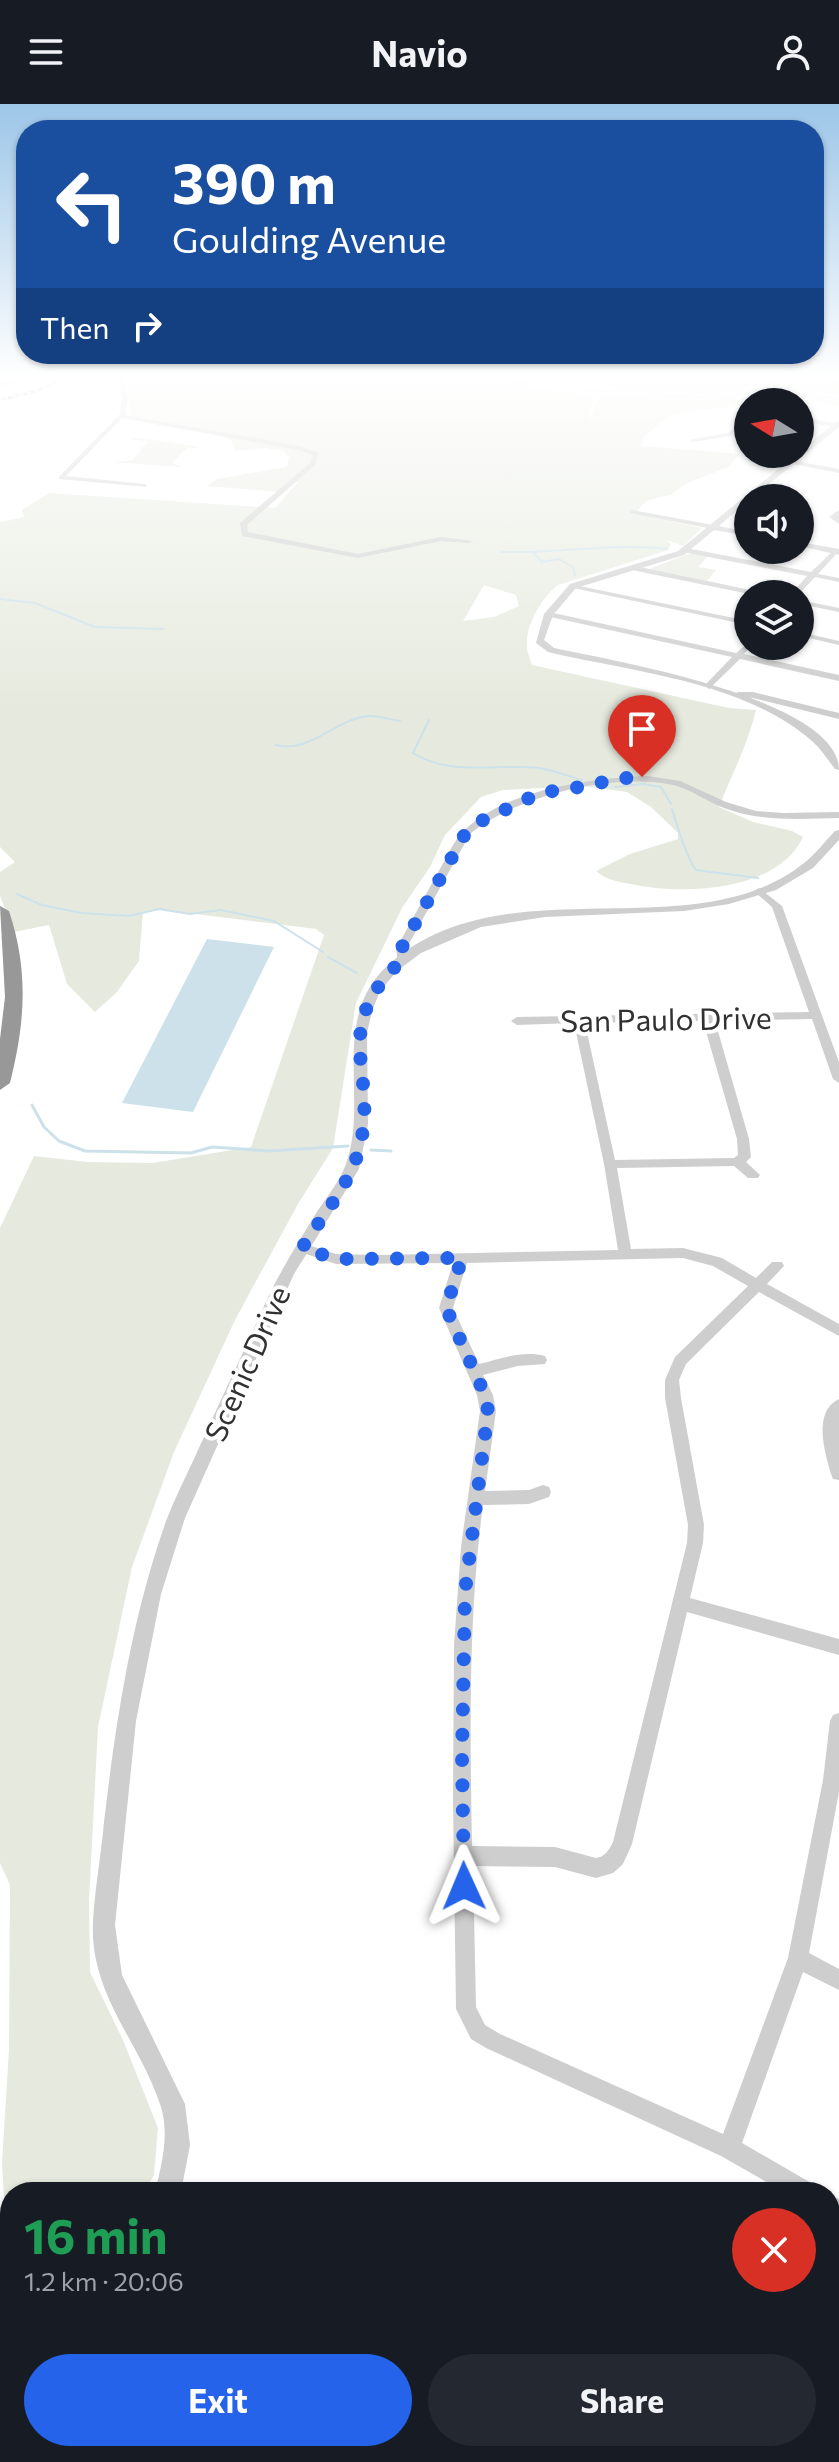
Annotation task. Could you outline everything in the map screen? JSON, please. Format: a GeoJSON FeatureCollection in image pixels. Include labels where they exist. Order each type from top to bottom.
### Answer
{"type":"FeatureCollection","features":[{"type":"Feature","properties":{"kind":"highway"},"geometry":{"type":"LineString","coordinates":[[0,911],[11,942],[17,990],[12,1038],[0,1083]]}},
{"type":"Feature","properties":{"kind":"street"},"geometry":{"type":"LineString","coordinates":[[285,488],[243,525],[245,534],[358,556],[441,539],[469,541]]}},
{"type":"Feature","properties":{"kind":"street"},"geometry":{"type":"LineString","coordinates":[[759,488],[686,550],[573,586],[549,614],[539,641],[545,648],[738,695],[805,730],[839,767]]}},
{"type":"Feature","properties":{"kind":"street"},"geometry":{"type":"LineString","coordinates":[[632,512],[734,531]]}},
{"type":"Feature","properties":{"kind":"street"},"geometry":{"type":"LineString","coordinates":[[839,512],[833,517],[839,522]]}},
{"type":"Feature","properties":{"kind":"street"},"geometry":{"type":"LineString","coordinates":[[814,547],[837,551]]}},
{"type":"Feature","properties":{"kind":"street"},"geometry":{"type":"LineString","coordinates":[[686,550],[839,580]]}},
{"type":"Feature","properties":{"kind":"street"},"geometry":{"type":"LineString","coordinates":[[808,580],[837,551]]}},
{"type":"Feature","properties":{"kind":"street"},"geometry":{"type":"LineString","coordinates":[[635,568],[734,589]]}},
{"type":"Feature","properties":{"kind":"street"},"geometry":{"type":"LineString","coordinates":[[573,586],[734,620]]}},
{"type":"Feature","properties":{"kind":"street"},"geometry":{"type":"LineString","coordinates":[[814,605],[839,610]]}},
{"type":"Feature","properties":{"kind":"street"},"geometry":{"type":"LineString","coordinates":[[549,614],[734,655]]}},
{"type":"Feature","properties":{"kind":"street"},"geometry":{"type":"LineString","coordinates":[[814,637],[839,643]]}},
{"type":"Feature","properties":{"kind":"street"},"geometry":{"type":"LineString","coordinates":[[709,686],[734,660]]}},
{"type":"Feature","properties":{"kind":"street"},"geometry":{"type":"LineString","coordinates":[[756,660],[839,678]]}},
{"type":"Feature","properties":{"kind":"street"},"geometry":{"type":"LineString","coordinates":[[738,695],[753,695],[839,716]]}},
{"type":"Feature","properties":{"kind":"street"},"geometry":{"type":"LineString","coordinates":[[766,707],[788,703]]}},
{"type":"Feature","properties":{"kind":"street"},"geometry":{"type":"LineString","coordinates":[[402,960],[401,949],[465,834],[483,819],[540,793],[613,779],[642,777],[689,787],[744,811],[783,816],[839,815]]}},
{"type":"Feature","properties":{"kind":"street","name":"Scenic Drive"},"geometry":{"type":"LineString","coordinates":[[170,2182],[178,2145],[173,2104],[111,1977],[104,1925],[126,1721],[151,1594],[176,1518],[262,1325],[302,1248],[352,1169],[359,1152],[363,1117],[360,1023],[375,988],[402,960],[449,934],[501,918],[665,910],[708,904],[759,891],[783,881],[817,859],[839,833]]}},
{"type":"Feature","properties":{"kind":"street"},"geometry":{"type":"LineString","coordinates":[[759,891],[777,906],[815,1015],[835,1055],[839,1079]]}},
{"type":"Feature","properties":{"kind":"street","name":"San Paulo Drive"},"geometry":{"type":"LineString","coordinates":[[517,1021],[815,1015]]}},
{"type":"Feature","properties":{"kind":"street"},"geometry":{"type":"LineString","coordinates":[[610,1164],[737,1162],[745,1157],[708,1018]]}},
{"type":"Feature","properties":{"kind":"street"},"geometry":{"type":"LineString","coordinates":[[579,1020],[610,1164],[625,1253]]}},
{"type":"Feature","properties":{"kind":"street"},"geometry":{"type":"LineString","coordinates":[[737,1162],[753,1175]]}},
{"type":"Feature","properties":{"kind":"street"},"geometry":{"type":"LineString","coordinates":[[302,1248],[336,1259],[625,1253],[703,1256],[839,1331]]}},
{"type":"Feature","properties":{"kind":"street"},"geometry":{"type":"LineString","coordinates":[[462,1258],[452,1281],[446,1308],[475,1371],[488,1411],[465,1592],[462,1756],[466,2009],[478,2032],[729,2148],[788,2182]]}},
{"type":"Feature","properties":{"kind":"street"},"geometry":{"type":"LineString","coordinates":[[464,1856],[555,1857],[596,1868],[606,1866],[616,1857],[622,1844],[695,1543],[696,1525],[672,1380],[680,1361],[777,1266]]}},
{"type":"Feature","properties":{"kind":"street"},"geometry":{"type":"LineString","coordinates":[[475,1371],[518,1360],[540,1360]]}},
{"type":"Feature","properties":{"kind":"street"},"geometry":{"type":"LineString","coordinates":[[839,1405],[832,1414],[829,1427],[839,1474]]}},
{"type":"Feature","properties":{"kind":"street"},"geometry":{"type":"LineString","coordinates":[[476,1498],[529,1497],[543,1492]]}},
{"type":"Feature","properties":{"kind":"street"},"geometry":{"type":"LineString","coordinates":[[680,1603],[839,1647]]}},
{"type":"Feature","properties":{"kind":"street"},"geometry":{"type":"LineString","coordinates":[[729,2148],[798,1958],[836,1782],[839,1721]]}},
{"type":"Feature","properties":{"kind":"street"},"geometry":{"type":"LineString","coordinates":[[798,1958],[839,1980]]}},
{"type":"Feature","properties":{"kind":"shaded area"},"geometry":{"type":"Polygon","coordinates":[[[232,488],[284,488],[280,492],[232,488]]]}},
{"type":"Feature","properties":{"kind":"shaded area"},"geometry":{"type":"Polygon","coordinates":[[[293,488],[680,488],[672,494],[646,501],[635,513],[702,528],[683,546],[667,540],[671,544],[668,550],[558,585],[536,612],[529,630],[528,651],[532,665],[729,708],[756,710],[719,807],[753,822],[792,831],[803,837],[791,855],[774,869],[753,879],[705,888],[636,885],[610,879],[596,871],[630,854],[678,839],[678,833],[651,807],[627,792],[584,786],[503,790],[481,797],[445,835],[430,867],[402,908],[356,1003],[333,1148],[298,1204],[235,1320],[174,1452],[132,1567],[98,1727],[89,1901],[90,1972],[123,2040],[158,2128],[154,2175],[150,2182],[3,2182],[9,2050],[10,1885],[0,1863],[0,1228],[34,1156],[87,1162],[152,1163],[251,1147],[324,935],[316,929],[155,909],[143,912],[139,961],[117,992],[95,1012],[67,984],[49,925],[14,932],[0,896],[0,872],[15,862],[0,847],[0,522],[24,517],[22,510],[49,493],[275,508],[293,488]],[[484,585],[463,621],[494,617],[519,606],[516,595],[484,585]]]}},
{"type":"Feature","properties":{"kind":"shaded area"},"geometry":{"type":"Polygon","coordinates":[[[691,553],[708,556],[698,567],[716,570],[707,581],[649,569],[691,553]]]}},
{"type":"Feature","properties":{"kind":"water"},"geometry":{"type":"Polygon","coordinates":[[[207,939],[274,947],[193,1112],[122,1103],[207,939]]]}},
{"type":"Feature","properties":{"kind":"waterway"},"geometry":{"type":"LineString","coordinates":[[533,552],[617,547],[667,549]]}},
{"type":"Feature","properties":{"kind":"waterway"},"geometry":{"type":"LineString","coordinates":[[501,552],[533,552]]}},
{"type":"Feature","properties":{"kind":"waterway"},"geometry":{"type":"LineString","coordinates":[[533,552],[542,562],[559,559],[573,567],[575,575]]}},
{"type":"Feature","properties":{"kind":"waterway"},"geometry":{"type":"LineString","coordinates":[[0,599],[35,603],[95,627],[163,629]]}},
{"type":"Feature","properties":{"kind":"waterway"},"geometry":{"type":"LineString","coordinates":[[276,745],[300,745],[356,718],[376,716],[400,721]]}},
{"type":"Feature","properties":{"kind":"waterway"},"geometry":{"type":"LineString","coordinates":[[429,720],[413,753],[428,760],[458,767],[539,768],[582,780]]}},
{"type":"Feature","properties":{"kind":"waterway"},"geometry":{"type":"LineString","coordinates":[[615,787],[643,784],[661,787],[671,804]]}},
{"type":"Feature","properties":{"kind":"waterway"},"geometry":{"type":"LineString","coordinates":[[672,809],[696,870],[758,878]]}},
{"type":"Feature","properties":{"kind":"waterway"},"geometry":{"type":"LineString","coordinates":[[17,894],[42,905],[82,913],[129,916],[159,909],[190,914],[221,910],[274,921],[323,952]]}},
{"type":"Feature","properties":{"kind":"waterway"},"geometry":{"type":"LineString","coordinates":[[328,957],[357,973]]}},
{"type":"Feature","properties":{"kind":"waterway"},"geometry":{"type":"LineString","coordinates":[[32,1105],[44,1127],[59,1141],[85,1151],[191,1153],[212,1147],[269,1151],[348,1146]]}},
{"type":"Feature","properties":{"kind":"waterway"},"geometry":{"type":"LineString","coordinates":[[371,1150],[391,1151]]}},
{"type":"Feature","properties":{"kind":"route"},"geometry":{"type":"LineString","coordinates":[[464,1886],[462,1756],[465,1592],[488,1411],[485,1395],[446,1308],[448,1293],[462,1258],[336,1259],[302,1248],[352,1169],[359,1152],[363,1117],[360,1023],[365,1008],[375,988],[402,960],[401,949],[465,834],[483,819],[540,793],[613,779],[642,777]]}}]}
